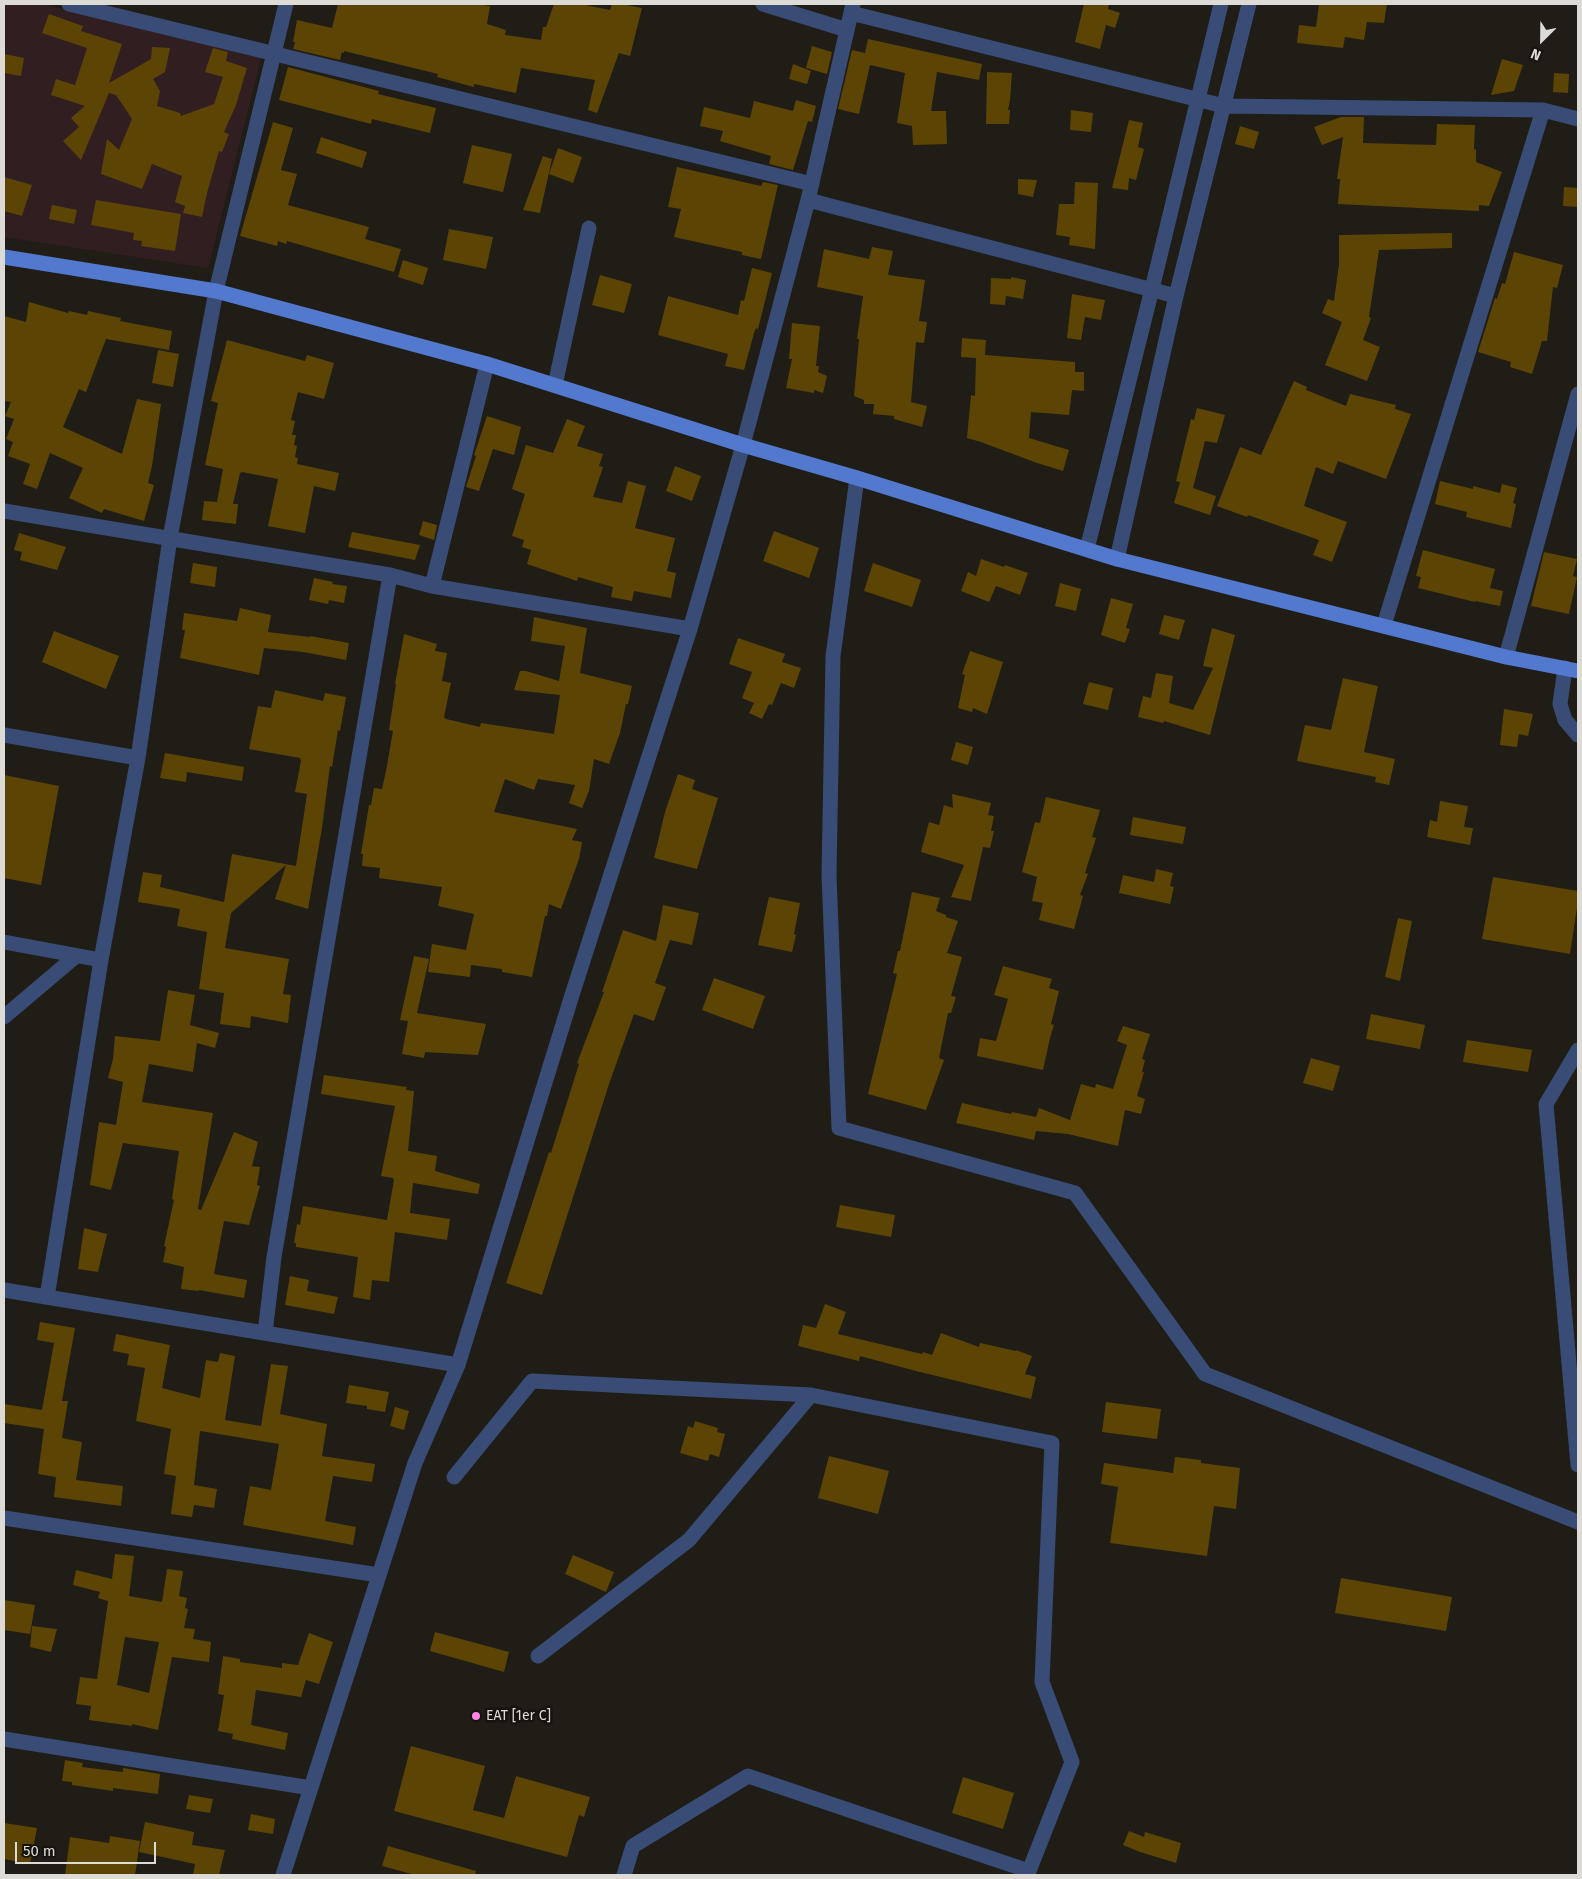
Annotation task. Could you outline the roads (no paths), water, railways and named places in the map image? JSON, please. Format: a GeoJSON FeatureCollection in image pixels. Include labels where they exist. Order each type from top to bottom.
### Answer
{"type":"FeatureCollection","features":[{"type":"Feature","properties":{"kind":"main road"},"geometry":{"type":"LineString","coordinates":[[4,257],[216,291],[487,364],[743,445],[857,478],[1117,559],[1506,657],[1572,670]]}},
{"type":"Feature","properties":{"kind":"street"},"geometry":{"type":"LineString","coordinates":[[70,4],[812,184]]}},
{"type":"Feature","properties":{"kind":"street"},"geometry":{"type":"LineString","coordinates":[[47,1297],[101,960],[138,758],[170,538],[216,291],[286,4]]}},
{"type":"Feature","properties":{"kind":"street"},"geometry":{"type":"LineString","coordinates":[[763,4],[847,30]]}},
{"type":"Feature","properties":{"kind":"street"},"geometry":{"type":"LineString","coordinates":[[1087,549],[1221,4]]}},
{"type":"Feature","properties":{"kind":"street"},"geometry":{"type":"LineString","coordinates":[[1117,559],[1176,296],[1249,4]]}},
{"type":"Feature","properties":{"kind":"street"},"geometry":{"type":"LineString","coordinates":[[283,1875],[415,1463],[458,1365],[572,995],[690,629],[743,445],[808,200],[852,9],[1224,106],[1543,110],[1578,119]]}},
{"type":"Feature","properties":{"kind":"street"},"geometry":{"type":"LineString","coordinates":[[1384,626],[1543,110]]}},
{"type":"Feature","properties":{"kind":"street"},"geometry":{"type":"LineString","coordinates":[[808,200],[1176,296]]}},
{"type":"Feature","properties":{"kind":"street"},"geometry":{"type":"LineString","coordinates":[[555,385],[589,228]]}},
{"type":"Feature","properties":{"kind":"street"},"geometry":{"type":"LineString","coordinates":[[432,586],[487,364]]}},
{"type":"Feature","properties":{"kind":"street"},"geometry":{"type":"LineString","coordinates":[[1506,657],[1578,394]]}},
{"type":"Feature","properties":{"kind":"street"},"geometry":{"type":"LineString","coordinates":[[857,478],[833,656],[829,875],[838,1128],[1075,1193],[1205,1374],[1578,1522]]}},
{"type":"Feature","properties":{"kind":"street"},"geometry":{"type":"LineString","coordinates":[[4,511],[390,575],[432,586],[690,629]]}},
{"type":"Feature","properties":{"kind":"street"},"geometry":{"type":"LineString","coordinates":[[265,1333],[274,1257],[390,575]]}},
{"type":"Feature","properties":{"kind":"street"},"geometry":{"type":"LineString","coordinates":[[1572,670],[1560,704],[1565,720],[1578,735]]}},
{"type":"Feature","properties":{"kind":"street"},"geometry":{"type":"LineString","coordinates":[[4,735],[138,758]]}},
{"type":"Feature","properties":{"kind":"street"},"geometry":{"type":"LineString","coordinates":[[4,942],[101,960]]}},
{"type":"Feature","properties":{"kind":"street"},"geometry":{"type":"LineString","coordinates":[[4,1017],[76,956]]}},
{"type":"Feature","properties":{"kind":"street"},"geometry":{"type":"LineString","coordinates":[[1578,1050],[1546,1104],[1578,1465]]}},
{"type":"Feature","properties":{"kind":"street"},"geometry":{"type":"LineString","coordinates":[[4,1290],[458,1365]]}},
{"type":"Feature","properties":{"kind":"street"},"geometry":{"type":"LineString","coordinates":[[454,1477],[532,1381],[812,1395],[1052,1443],[1042,1682],[1072,1762],[1030,1871],[748,1776],[633,1846],[624,1875]]}},
{"type":"Feature","properties":{"kind":"street"},"geometry":{"type":"LineString","coordinates":[[538,1656],[689,1540],[812,1395]]}},
{"type":"Feature","properties":{"kind":"street"},"geometry":{"type":"LineString","coordinates":[[4,1518],[379,1575]]}},
{"type":"Feature","properties":{"kind":"street"},"geometry":{"type":"LineString","coordinates":[[4,1739],[311,1788]]}},
{"type":"Feature","properties":{"kind":"place","name":"EAT [1er C]"},"geometry":{"type":"Point","coordinates":[476,1716]}}]}
